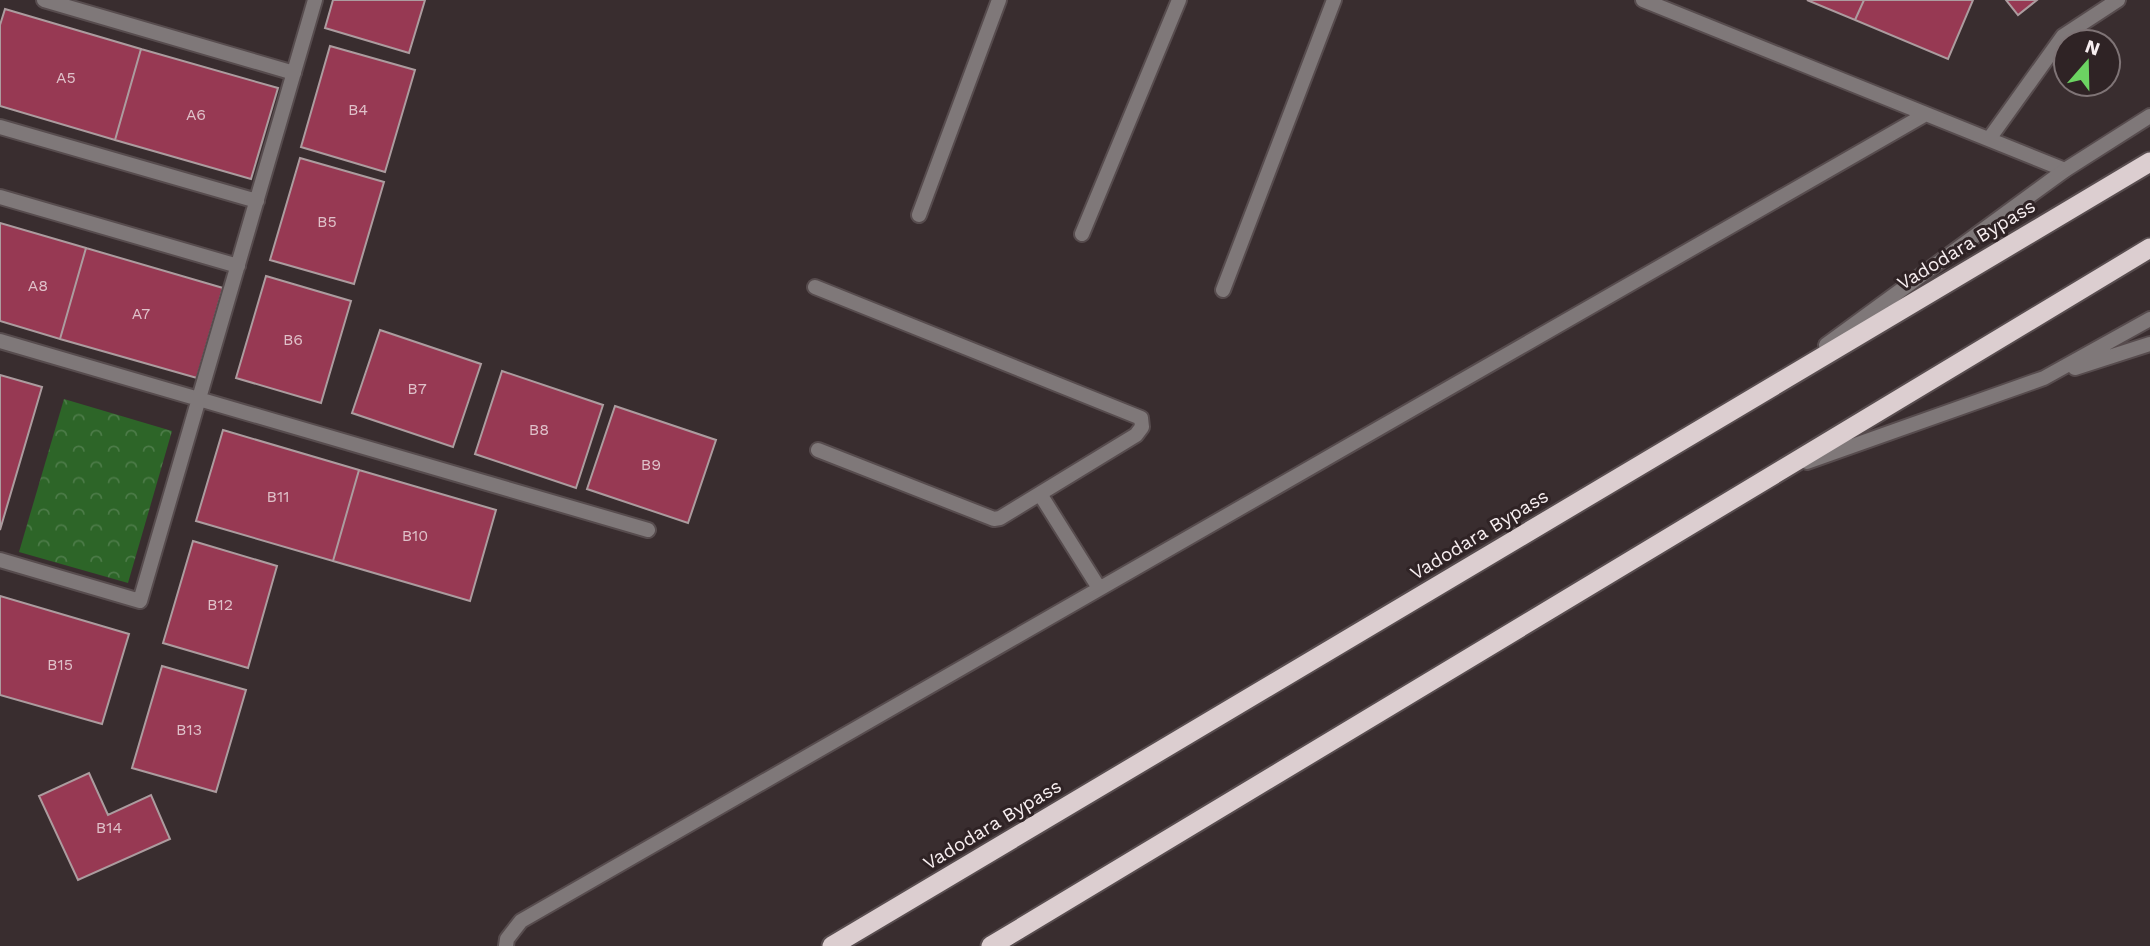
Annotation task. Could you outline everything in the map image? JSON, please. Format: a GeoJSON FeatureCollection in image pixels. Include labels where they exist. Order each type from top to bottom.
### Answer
{"type":"FeatureCollection","features":[{"type":"Feature","properties":{"kind":"highway","name":"Vadodara Bypass"},"geometry":{"type":"LineString","coordinates":[[832,946],[2150,162]]}},
{"type":"Feature","properties":{"kind":"highway"},"geometry":{"type":"LineString","coordinates":[[991,946],[2150,248]]}},
{"type":"Feature","properties":{"kind":"street"},"geometry":{"type":"LineString","coordinates":[[44,0],[294,73]]}},
{"type":"Feature","properties":{"kind":"street"},"geometry":{"type":"LineString","coordinates":[[919,215],[999,0]]}},
{"type":"Feature","properties":{"kind":"street"},"geometry":{"type":"LineString","coordinates":[[1082,234],[1179,0]]}},
{"type":"Feature","properties":{"kind":"street"},"geometry":{"type":"LineString","coordinates":[[1223,290],[1335,0]]}},
{"type":"Feature","properties":{"kind":"street"},"geometry":{"type":"LineString","coordinates":[[1643,0],[2065,170]]}},
{"type":"Feature","properties":{"kind":"street"},"geometry":{"type":"LineString","coordinates":[[1989,139],[2063,36],[2118,0]]}},
{"type":"Feature","properties":{"kind":"street"},"geometry":{"type":"LineString","coordinates":[[0,560],[140,601],[294,73],[312,1]]}},
{"type":"Feature","properties":{"kind":"street"},"geometry":{"type":"LineString","coordinates":[[506,946],[521,921],[1926,114]]}},
{"type":"Feature","properties":{"kind":"street"},"geometry":{"type":"LineString","coordinates":[[1765,390],[2065,170],[2150,116]]}},
{"type":"Feature","properties":{"kind":"street"},"geometry":{"type":"LineString","coordinates":[[0,127],[257,201]]}},
{"type":"Feature","properties":{"kind":"street"},"geometry":{"type":"LineString","coordinates":[[0,197],[237,266]]}},
{"type":"Feature","properties":{"kind":"street"},"geometry":{"type":"LineString","coordinates":[[815,287],[1141,418],[1143,427],[1136,435],[1000,518],[994,519],[818,450]]}},
{"type":"Feature","properties":{"kind":"street"},"geometry":{"type":"LineString","coordinates":[[2044,378],[2150,319]]}},
{"type":"Feature","properties":{"kind":"street"},"geometry":{"type":"LineString","coordinates":[[0,341],[649,530]]}},
{"type":"Feature","properties":{"kind":"street"},"geometry":{"type":"LineString","coordinates":[[1783,470],[2044,378],[2150,345]]}},
{"type":"Feature","properties":{"kind":"street"},"geometry":{"type":"LineString","coordinates":[[1040,494],[1099,587]]}},
{"type":"Feature","properties":{"kind":"green space"},"geometry":{"type":"Polygon","coordinates":[[[64,399],[172,431],[128,583],[19,552],[64,399]]]}},
{"type":"Feature","properties":{"kind":"building"},"geometry":{"type":"Polygon","coordinates":[[[333,0],[425,0],[409,53],[325,28],[333,0]]]}},
{"type":"Feature","properties":{"kind":"building"},"geometry":{"type":"Polygon","coordinates":[[[1807,0],[1864,0],[1855,20],[1807,0]]]}},
{"type":"Feature","properties":{"kind":"building"},"geometry":{"type":"Polygon","coordinates":[[[1864,0],[1973,0],[1948,59],[1855,20],[1864,0]]]}},
{"type":"Feature","properties":{"kind":"building"},"geometry":{"type":"Polygon","coordinates":[[[2006,0],[2037,0],[2018,15],[2006,0]]]}},
{"type":"Feature","properties":{"kind":"building"},"geometry":{"type":"Polygon","coordinates":[[[5,9],[141,49],[115,140],[0,106],[0,25],[5,9]]]}},
{"type":"Feature","properties":{"kind":"building"},"geometry":{"type":"Polygon","coordinates":[[[330,46],[415,70],[385,172],[301,147],[330,46]]]}},
{"type":"Feature","properties":{"kind":"building"},"geometry":{"type":"Polygon","coordinates":[[[141,49],[278,88],[251,179],[115,140],[141,49]]]}},
{"type":"Feature","properties":{"kind":"building"},"geometry":{"type":"Polygon","coordinates":[[[300,158],[384,182],[354,284],[270,260],[300,158]]]}},
{"type":"Feature","properties":{"kind":"building"},"geometry":{"type":"Polygon","coordinates":[[[0,223],[86,248],[60,339],[0,321],[0,223]]]}},
{"type":"Feature","properties":{"kind":"building"},"geometry":{"type":"Polygon","coordinates":[[[86,248],[223,288],[197,378],[60,339],[86,248]]]}},
{"type":"Feature","properties":{"kind":"building"},"geometry":{"type":"Polygon","coordinates":[[[266,276],[351,301],[321,403],[236,378],[266,276]]]}},
{"type":"Feature","properties":{"kind":"building"},"geometry":{"type":"Polygon","coordinates":[[[380,330],[481,364],[453,447],[352,413],[380,330]]]}},
{"type":"Feature","properties":{"kind":"building"},"geometry":{"type":"Polygon","coordinates":[[[502,371],[603,405],[576,488],[475,454],[502,371]]]}},
{"type":"Feature","properties":{"kind":"building"},"geometry":{"type":"Polygon","coordinates":[[[0,375],[42,387],[0,530],[0,375]]]}},
{"type":"Feature","properties":{"kind":"building"},"geometry":{"type":"Polygon","coordinates":[[[615,406],[716,440],[688,523],[587,489],[615,406]]]}},
{"type":"Feature","properties":{"kind":"building"},"geometry":{"type":"Polygon","coordinates":[[[223,430],[359,470],[333,561],[196,521],[223,430]]]}},
{"type":"Feature","properties":{"kind":"building"},"geometry":{"type":"Polygon","coordinates":[[[359,470],[496,510],[470,601],[333,561],[359,470]]]}},
{"type":"Feature","properties":{"kind":"building"},"geometry":{"type":"Polygon","coordinates":[[[193,541],[277,566],[248,668],[163,643],[193,541]]]}},
{"type":"Feature","properties":{"kind":"building"},"geometry":{"type":"Polygon","coordinates":[[[0,596],[129,634],[102,724],[0,695],[0,596]]]}},
{"type":"Feature","properties":{"kind":"building"},"geometry":{"type":"Polygon","coordinates":[[[162,666],[246,690],[216,792],[132,768],[162,666]]]}},
{"type":"Feature","properties":{"kind":"building"},"geometry":{"type":"Polygon","coordinates":[[[89,773],[108,815],[151,795],[170,839],[78,880],[39,796],[89,773]]]}}]}
